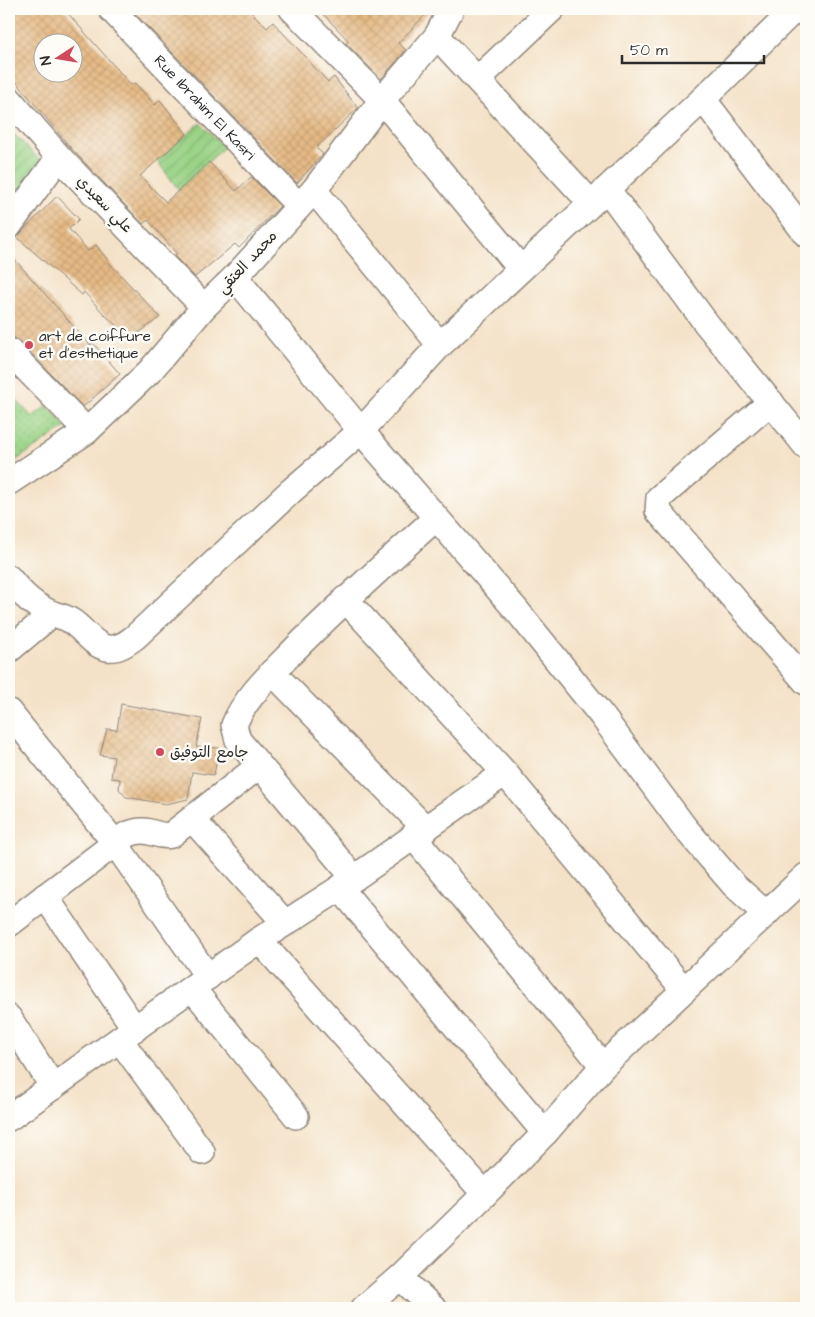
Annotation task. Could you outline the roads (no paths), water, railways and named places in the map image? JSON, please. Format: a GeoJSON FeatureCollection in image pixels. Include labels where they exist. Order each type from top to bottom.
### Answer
{"type":"FeatureCollection","features":[{"type":"Feature","properties":{"kind":"street","name":"Rue Ibrahim El Kasri"},"geometry":{"type":"LineString","coordinates":[[111,9],[306,198],[440,345]]}},
{"type":"Feature","properties":{"kind":"street"},"geometry":{"type":"LineString","coordinates":[[292,9],[382,100],[520,268]]}},
{"type":"Feature","properties":{"kind":"street","name":"محمد العتقي"},"geometry":{"type":"LineString","coordinates":[[9,482],[87,431],[150,371],[204,307],[306,198],[382,100],[437,36],[451,9]]}},
{"type":"Feature","properties":{"kind":"street"},"geometry":{"type":"LineString","coordinates":[[478,79],[552,9]]}},
{"type":"Feature","properties":{"kind":"street"},"geometry":{"type":"LineString","coordinates":[[9,578],[21,594],[52,614],[68,619],[99,645],[110,648],[122,646],[135,637],[291,491],[361,431],[440,345],[520,268],[703,99],[796,9]]}},
{"type":"Feature","properties":{"kind":"street"},"geometry":{"type":"LineString","coordinates":[[800,9],[806,17]]}},
{"type":"Feature","properties":{"kind":"street"},"geometry":{"type":"LineString","coordinates":[[437,36],[478,79],[599,196],[806,446]]}},
{"type":"Feature","properties":{"kind":"street","name":"علي سعيدي"},"geometry":{"type":"LineString","coordinates":[[9,99],[59,158],[204,307]]}},
{"type":"Feature","properties":{"kind":"street"},"geometry":{"type":"LineString","coordinates":[[703,99],[806,234]]}},
{"type":"Feature","properties":{"kind":"street"},"geometry":{"type":"LineString","coordinates":[[9,226],[59,158]]}},
{"type":"Feature","properties":{"kind":"street"},"geometry":{"type":"LineString","coordinates":[[235,276],[361,431],[518,612],[590,701],[685,828],[734,885],[766,914]]}},
{"type":"Feature","properties":{"kind":"street"},"geometry":{"type":"LineString","coordinates":[[9,351],[87,431]]}},
{"type":"Feature","properties":{"kind":"street"},"geometry":{"type":"LineString","coordinates":[[771,402],[659,498],[658,511],[806,682]]}},
{"type":"Feature","properties":{"kind":"street"},"geometry":{"type":"LineString","coordinates":[[436,518],[345,599],[272,672],[242,710],[234,725],[238,740],[347,883],[545,1133]]}},
{"type":"Feature","properties":{"kind":"street"},"geometry":{"type":"LineString","coordinates":[[345,599],[505,773],[684,990]]}},
{"type":"Feature","properties":{"kind":"street"},"geometry":{"type":"LineString","coordinates":[[9,650],[52,614]]}},
{"type":"Feature","properties":{"kind":"street"},"geometry":{"type":"LineString","coordinates":[[272,672],[419,833],[603,1066]]}},
{"type":"Feature","properties":{"kind":"street"},"geometry":{"type":"LineString","coordinates":[[9,712],[115,843],[200,983],[296,1116]]}},
{"type":"Feature","properties":{"kind":"street"},"geometry":{"type":"LineString","coordinates":[[9,924],[126,835],[139,830],[153,831],[162,836],[171,835],[259,766]]}},
{"type":"Feature","properties":{"kind":"street"},"geometry":{"type":"LineString","coordinates":[[9,1118],[259,940],[347,883],[505,773]]}},
{"type":"Feature","properties":{"kind":"street"},"geometry":{"type":"LineString","coordinates":[[192,819],[285,923]]}},
{"type":"Feature","properties":{"kind":"street"},"geometry":{"type":"LineString","coordinates":[[364,1308],[400,1277],[485,1194],[545,1133],[603,1066],[806,876]]}},
{"type":"Feature","properties":{"kind":"street"},"geometry":{"type":"LineString","coordinates":[[45,896],[127,1035],[202,1152]]}},
{"type":"Feature","properties":{"kind":"street"},"geometry":{"type":"LineString","coordinates":[[259,940],[485,1194]]}},
{"type":"Feature","properties":{"kind":"street"},"geometry":{"type":"LineString","coordinates":[[9,1018],[53,1087]]}},
{"type":"Feature","properties":{"kind":"street"},"geometry":{"type":"LineString","coordinates":[[400,1277],[433,1308]]}},
{"type":"Feature","properties":{"kind":"place","name":"art de coiffure et d'esthetique"},"geometry":{"type":"Point","coordinates":[29,345]}},
{"type":"Feature","properties":{"kind":"place","name":"جامع التوفيق"},"geometry":{"type":"Point","coordinates":[160,752]}}]}
